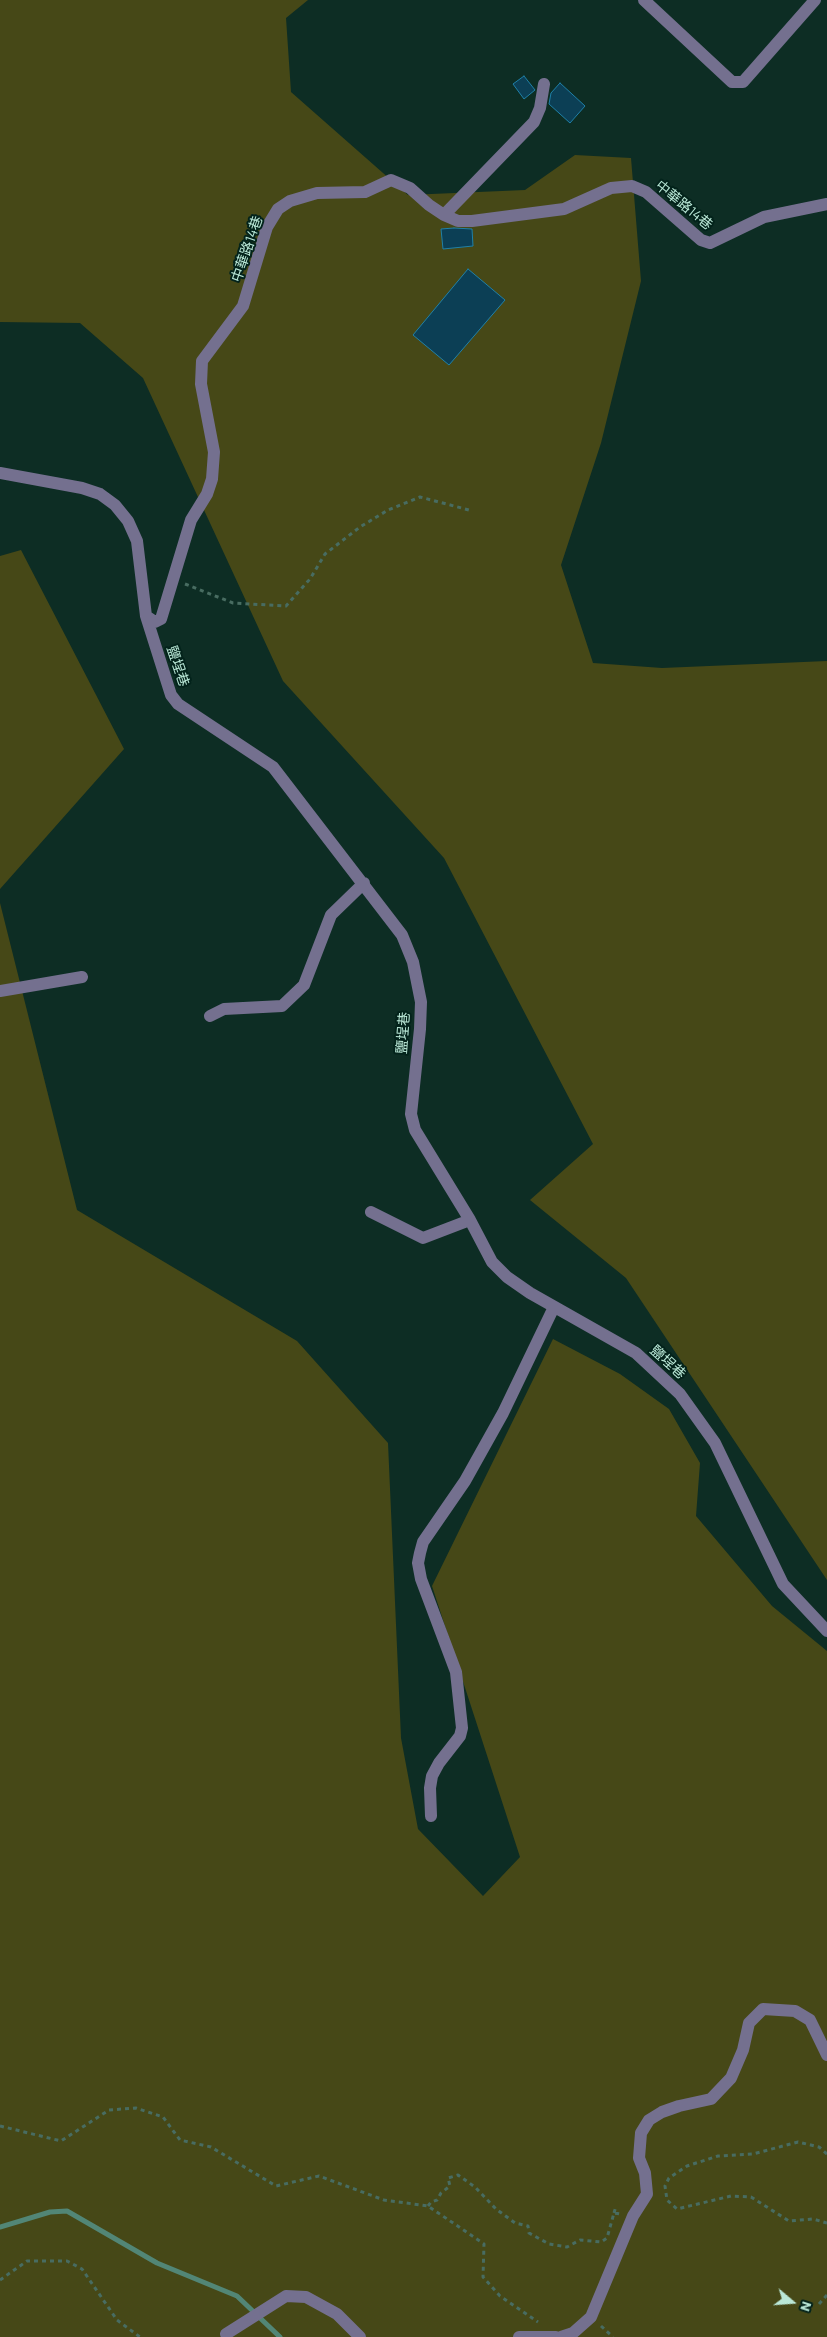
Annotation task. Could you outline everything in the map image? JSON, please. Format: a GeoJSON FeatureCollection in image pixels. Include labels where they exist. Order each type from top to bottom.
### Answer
{"type":"FeatureCollection","features":[{"type":"Feature","properties":{"kind":"street"},"geometry":{"type":"LineString","coordinates":[[644,0],[732,82],[743,82],[816,0]]}},
{"type":"Feature","properties":{"kind":"street"},"geometry":{"type":"LineString","coordinates":[[444,215],[534,122],[540,108],[544,84]]}},
{"type":"Feature","properties":{"kind":"street","name":"中華路14巷"},"geometry":{"type":"LineString","coordinates":[[146,616],[154,622],[161,619],[191,520],[206,494],[214,463],[201,384],[202,361],[243,306],[268,227],[278,209],[290,201],[306,195],[355,194],[391,180],[410,188],[444,215],[458,221],[472,221],[564,209],[611,188],[632,186],[646,192],[701,240],[710,244],[764,217],[827,204]]}},
{"type":"Feature","properties":{"kind":"street","name":"鹽埕巷"},"geometry":{"type":"LineString","coordinates":[[0,473],[82,488],[100,494],[114,505],[128,521],[137,541],[146,616],[171,695],[178,704],[273,767],[364,883],[402,935],[413,962],[420,1002],[420,1029],[411,1114],[415,1130],[470,1220],[492,1262],[507,1277],[554,1307],[636,1353],[680,1394],[714,1443],[783,1584],[827,1631]]}},
{"type":"Feature","properties":{"kind":"street"},"geometry":{"type":"LineString","coordinates":[[210,1016],[224,1009],[282,1006],[304,986],[331,915],[364,883]]}},
{"type":"Feature","properties":{"kind":"street"},"geometry":{"type":"LineString","coordinates":[[0,991],[82,977]]}},
{"type":"Feature","properties":{"kind":"street"},"geometry":{"type":"LineString","coordinates":[[370,1212],[423,1238],[470,1220]]}},
{"type":"Feature","properties":{"kind":"street"},"geometry":{"type":"LineString","coordinates":[[431,1816],[430,1788],[432,1776],[438,1763],[460,1736],[462,1728],[456,1672],[421,1579],[418,1563],[420,1553],[423,1542],[465,1481],[503,1413],[554,1307]]}},
{"type":"Feature","properties":{"kind":"street"},"geometry":{"type":"LineString","coordinates":[[561,2337],[573,2333],[592,2317],[633,2216],[647,2194],[645,2173],[638,2158],[641,2133],[649,2120],[662,2112],[712,2099],[732,2078],[743,2050],[749,2023],[763,2009],[795,2011],[810,2020],[827,2055]]}},
{"type":"Feature","properties":{"kind":"street"},"geometry":{"type":"LineString","coordinates":[[226,2334],[286,2296],[306,2297],[338,2314],[360,2337]]}},
{"type":"Feature","properties":{"kind":"street"},"geometry":{"type":"LineString","coordinates":[[519,2337],[556,2337]]}},
{"type":"Feature","properties":{"kind":"path"},"geometry":{"type":"LineString","coordinates":[[174,578],[233,603],[286,606],[310,579],[325,554],[360,527],[388,510],[420,497],[469,510]]}},
{"type":"Feature","properties":{"kind":"path"},"geometry":{"type":"LineString","coordinates":[[0,2126],[61,2140],[109,2110],[136,2108],[163,2117],[180,2140],[211,2147],[276,2186],[319,2176],[384,2200],[428,2206],[484,2244],[484,2278],[500,2296],[544,2326]]}},
{"type":"Feature","properties":{"kind":"path"},"geometry":{"type":"LineString","coordinates":[[827,2154],[818,2147],[798,2142],[753,2154],[718,2156],[687,2166],[669,2178],[665,2186],[667,2200],[677,2209],[731,2196],[751,2197],[789,2221],[813,2219],[827,2223]]}},
{"type":"Feature","properties":{"kind":"path"},"geometry":{"type":"LineString","coordinates":[[428,2206],[431,2202],[437,2200],[450,2186],[448,2178],[458,2175],[475,2187],[496,2209],[515,2223],[528,2226],[529,2232],[549,2244],[567,2247],[580,2240],[600,2242],[607,2238],[616,2206]]}},
{"type":"Feature","properties":{"kind":"path"},"geometry":{"type":"LineString","coordinates":[[614,2214],[633,2216]]}},
{"type":"Feature","properties":{"kind":"path"},"geometry":{"type":"LineString","coordinates":[[0,2280],[27,2261],[67,2261],[82,2269],[117,2320],[140,2337]]}},
{"type":"Feature","properties":{"kind":"path"},"geometry":{"type":"LineString","coordinates":[[819,2304],[827,2295]]}},
{"type":"Feature","properties":{"kind":"shaded area"},"geometry":{"type":"Polygon","coordinates":[[[0,0],[308,0],[286,18],[291,92],[408,195],[525,190],[575,155],[631,158],[641,281],[601,443],[561,565],[593,663],[662,668],[827,661],[827,1580],[626,1278],[530,1200],[593,1144],[444,858],[283,681],[143,378],[80,323],[0,322],[0,0]]]}},
{"type":"Feature","properties":{"kind":"shaded area"},"geometry":{"type":"Polygon","coordinates":[[[21,550],[124,749],[0,889],[0,556],[21,550]]]}},
{"type":"Feature","properties":{"kind":"shaded area"},"geometry":{"type":"Polygon","coordinates":[[[0,903],[77,1210],[297,1341],[388,1443],[401,1738],[418,1829],[483,1896],[520,1857],[432,1586],[553,1339],[620,1374],[669,1409],[700,1463],[696,1516],[772,1606],[827,1651],[827,2337],[0,2337],[0,903]]]}},
{"type":"Feature","properties":{"kind":"building"},"geometry":{"type":"Polygon","coordinates":[[[524,76],[535,90],[524,99],[513,84],[524,76]]]}},
{"type":"Feature","properties":{"kind":"building"},"geometry":{"type":"Polygon","coordinates":[[[560,83],[585,106],[570,123],[549,104],[551,93],[560,83]]]}},
{"type":"Feature","properties":{"kind":"building"},"geometry":{"type":"Polygon","coordinates":[[[441,229],[472,229],[473,246],[443,249],[441,229]]]}},
{"type":"Feature","properties":{"kind":"building"},"geometry":{"type":"Polygon","coordinates":[[[468,269],[505,300],[449,365],[413,335],[468,269]]]}},
{"type":"Feature","properties":{"kind":"waterway"},"geometry":{"type":"LineString","coordinates":[[0,2227],[50,2212],[67,2211],[157,2263],[237,2296],[280,2337]]}}]}
